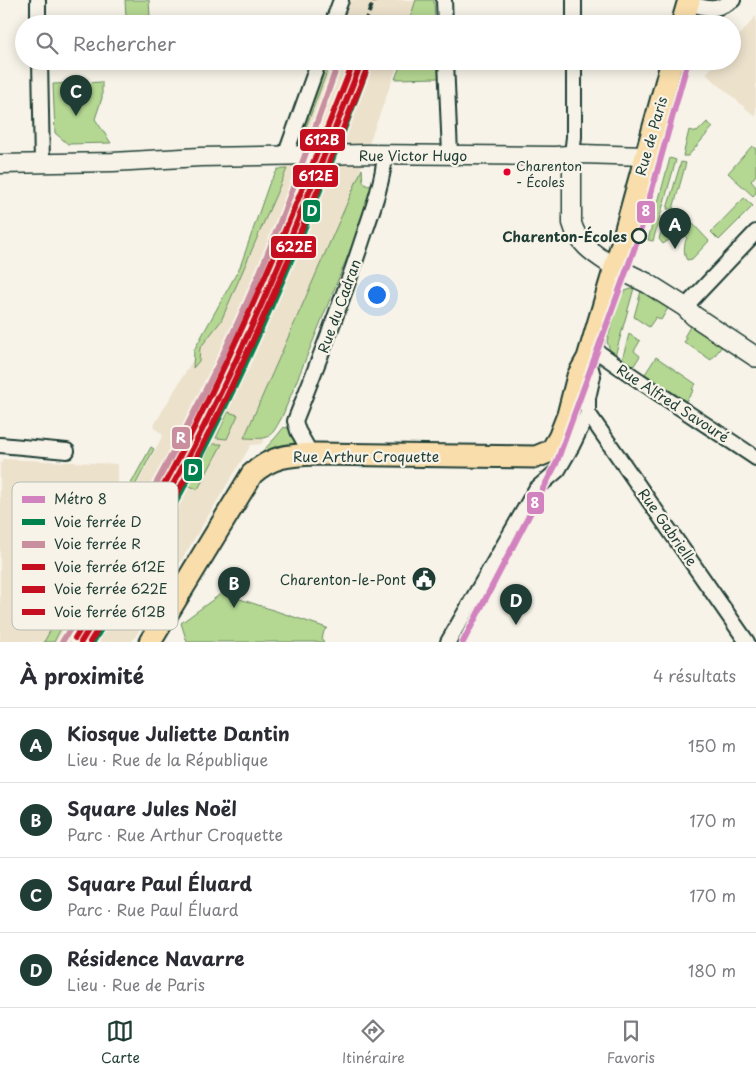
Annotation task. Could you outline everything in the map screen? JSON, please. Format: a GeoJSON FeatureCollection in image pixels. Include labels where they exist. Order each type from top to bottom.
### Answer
{"type":"FeatureCollection","features":[{"type":"Feature","properties":{"kind":"main road"},"geometry":{"type":"LineString","coordinates":[[684,15],[688,1]]}},
{"type":"Feature","properties":{"kind":"main road","name":"Rue de Paris"},"geometry":{"type":"LineString","coordinates":[[589,353],[669,70]]}},
{"type":"Feature","properties":{"kind":"main road"},"geometry":{"type":"LineString","coordinates":[[614,267],[647,283],[685,307],[694,316],[756,358]]}},
{"type":"Feature","properties":{"kind":"main road","name":"Rue Arthur Croquette"},"geometry":{"type":"LineString","coordinates":[[178,596],[252,474],[260,467],[281,456],[311,454],[536,457],[542,455],[553,448],[560,438],[578,376],[589,353]]}},
{"type":"Feature","properties":{"kind":"main road","name":"Rue Arthur Croquette"},"geometry":{"type":"LineString","coordinates":[[150,642],[157,630]]}},
{"type":"Feature","properties":{"kind":"street"},"geometry":{"type":"LineString","coordinates":[[38,0],[38,15]]}},
{"type":"Feature","properties":{"kind":"street"},"geometry":{"type":"LineString","coordinates":[[335,15],[341,0]]}},
{"type":"Feature","properties":{"kind":"street"},"geometry":{"type":"LineString","coordinates":[[444,0],[445,15]]}},
{"type":"Feature","properties":{"kind":"street"},"geometry":{"type":"LineString","coordinates":[[574,0],[574,15]]}},
{"type":"Feature","properties":{"kind":"street"},"geometry":{"type":"LineString","coordinates":[[688,1],[711,9],[719,8],[733,0]]}},
{"type":"Feature","properties":{"kind":"street"},"geometry":{"type":"LineString","coordinates":[[40,70],[42,163]]}},
{"type":"Feature","properties":{"kind":"street"},"geometry":{"type":"LineString","coordinates":[[287,156],[316,70]]}},
{"type":"Feature","properties":{"kind":"street"},"geometry":{"type":"LineString","coordinates":[[446,70],[450,154]]}},
{"type":"Feature","properties":{"kind":"street"},"geometry":{"type":"LineString","coordinates":[[574,70],[572,223],[575,234],[581,242],[614,267]]}},
{"type":"Feature","properties":{"kind":"street","name":"Rue Victor Hugo"},"geometry":{"type":"LineString","coordinates":[[0,164],[113,162],[200,157],[367,154],[645,156]]}},
{"type":"Feature","properties":{"kind":"street","name":"Rue du Cadran"},"geometry":{"type":"LineString","coordinates":[[311,454],[298,431],[295,421],[331,332],[352,273],[383,172],[385,154]]}},
{"type":"Feature","properties":{"kind":"street"},"geometry":{"type":"LineString","coordinates":[[685,307],[756,232]]}},
{"type":"Feature","properties":{"kind":"street","name":"Rue de Paris"},"geometry":{"type":"LineString","coordinates":[[448,642],[536,489],[558,470],[572,446],[588,413],[587,404],[593,376],[589,353]]}},
{"type":"Feature","properties":{"kind":"street","name":"Rue Alfred Savouré"},"geometry":{"type":"LineString","coordinates":[[589,353],[696,417],[756,458]]}},
{"type":"Feature","properties":{"kind":"street","name":"Rue Gabrielle"},"geometry":{"type":"LineString","coordinates":[[588,413],[747,642]]}},
{"type":"Feature","properties":{"kind":"street"},"geometry":{"type":"LineString","coordinates":[[0,445],[67,451]]}},
{"type":"Feature","properties":{"kind":"shaded area"},"geometry":{"type":"Polygon","coordinates":[[[347,0],[421,0],[416,15],[341,15],[347,0]]]}},
{"type":"Feature","properties":{"kind":"shaded area"},"geometry":{"type":"Polygon","coordinates":[[[756,16],[756,117],[706,74],[709,70],[741,70],[741,34],[756,16]]]}},
{"type":"Feature","properties":{"kind":"shaded area"},"geometry":{"type":"Polygon","coordinates":[[[322,70],[396,70],[370,141],[304,344],[266,436],[261,444],[251,445],[178,566],[178,482],[138,482],[163,435],[153,427],[224,307],[290,156],[322,70]]]}},
{"type":"Feature","properties":{"kind":"shaded area"},"geometry":{"type":"Polygon","coordinates":[[[2,459],[118,464],[118,482],[12,482],[12,630],[51,630],[44,642],[0,642],[0,463],[2,463],[2,459]]]}},
{"type":"Feature","properties":{"kind":"shaded area"},"geometry":{"type":"Polygon","coordinates":[[[60,630],[139,630],[132,642],[54,642],[60,630]]]}},
{"type":"Feature","properties":{"kind":"green space"},"geometry":{"type":"Polygon","coordinates":[[[125,0],[149,0],[150,15],[126,15],[125,0]]]}},
{"type":"Feature","properties":{"kind":"green space"},"geometry":{"type":"Polygon","coordinates":[[[416,0],[434,0],[435,15],[411,15],[416,0]]]}},
{"type":"Feature","properties":{"kind":"green space"},"geometry":{"type":"Polygon","coordinates":[[[322,70],[328,70],[300,143],[297,141],[322,70]]]}},
{"type":"Feature","properties":{"kind":"green space"},"geometry":{"type":"Polygon","coordinates":[[[398,70],[438,70],[439,78],[395,79],[398,70]]]}},
{"type":"Feature","properties":{"kind":"green space"},"geometry":{"type":"Polygon","coordinates":[[[102,82],[102,98],[95,119],[111,143],[68,144],[55,133],[53,84],[102,82]]]}},
{"type":"Feature","properties":{"kind":"green space"},"geometry":{"type":"Polygon","coordinates":[[[707,122],[713,127],[688,156],[683,156],[689,130],[697,132],[707,122]]]}},
{"type":"Feature","properties":{"kind":"green space"},"geometry":{"type":"Polygon","coordinates":[[[752,146],[756,149],[756,175],[751,181],[756,187],[756,193],[753,196],[728,173],[752,146]]]}},
{"type":"Feature","properties":{"kind":"green space"},"geometry":{"type":"Polygon","coordinates":[[[670,158],[676,160],[653,241],[648,240],[670,158]]]}},
{"type":"Feature","properties":{"kind":"green space"},"geometry":{"type":"Polygon","coordinates":[[[681,162],[686,163],[673,209],[667,209],[681,162]]]}},
{"type":"Feature","properties":{"kind":"green space"},"geometry":{"type":"Polygon","coordinates":[[[278,169],[287,169],[221,321],[200,348],[199,361],[193,368],[194,350],[240,267],[269,184],[278,169]]]}},
{"type":"Feature","properties":{"kind":"green space"},"geometry":{"type":"Polygon","coordinates":[[[362,169],[363,180],[366,185],[369,186],[377,176],[358,242],[353,243],[282,417],[268,436],[264,438],[244,438],[362,169]]]}},
{"type":"Feature","properties":{"kind":"green space"},"geometry":{"type":"Polygon","coordinates":[[[744,198],[753,206],[719,240],[711,232],[744,198]]]}},
{"type":"Feature","properties":{"kind":"green space"},"geometry":{"type":"Polygon","coordinates":[[[666,216],[687,221],[675,236],[663,244],[659,239],[666,216]]]}},
{"type":"Feature","properties":{"kind":"green space"},"geometry":{"type":"Polygon","coordinates":[[[693,224],[709,241],[692,259],[687,260],[684,252],[687,238],[685,236],[693,224]]]}},
{"type":"Feature","properties":{"kind":"green space"},"geometry":{"type":"Polygon","coordinates":[[[634,288],[615,356],[610,351],[607,341],[619,299],[625,291],[634,288]]]}},
{"type":"Feature","properties":{"kind":"green space"},"geometry":{"type":"Polygon","coordinates":[[[641,291],[668,308],[661,320],[656,317],[649,327],[634,317],[641,291]]]}},
{"type":"Feature","properties":{"kind":"green space"},"geometry":{"type":"Polygon","coordinates":[[[691,325],[723,345],[711,360],[684,342],[687,338],[684,337],[691,325]]]}},
{"type":"Feature","properties":{"kind":"green space"},"geometry":{"type":"Polygon","coordinates":[[[629,334],[640,341],[634,351],[640,356],[633,367],[622,360],[629,334]]]}},
{"type":"Feature","properties":{"kind":"green space"},"geometry":{"type":"Polygon","coordinates":[[[656,357],[696,384],[686,401],[645,374],[656,357]]]}},
{"type":"Feature","properties":{"kind":"green space"},"geometry":{"type":"Polygon","coordinates":[[[228,412],[238,415],[227,439],[216,438],[228,412]]]}},
{"type":"Feature","properties":{"kind":"green space"},"geometry":{"type":"Polygon","coordinates":[[[284,427],[290,429],[295,443],[277,446],[264,452],[263,451],[284,427]]]}},
{"type":"Feature","properties":{"kind":"green space"},"geometry":{"type":"Polygon","coordinates":[[[212,444],[222,444],[198,489],[189,486],[212,444]]]}},
{"type":"Feature","properties":{"kind":"green space"},"geometry":{"type":"Polygon","coordinates":[[[151,447],[154,449],[137,482],[132,482],[151,447]]]}},
{"type":"Feature","properties":{"kind":"green space"},"geometry":{"type":"Polygon","coordinates":[[[222,593],[327,628],[322,639],[324,642],[187,642],[181,623],[222,593]]]}},
{"type":"Feature","properties":{"kind":"green space"},"geometry":{"type":"Polygon","coordinates":[[[51,630],[60,630],[54,642],[44,642],[51,630]]]}},
{"type":"Feature","properties":{"kind":"railway"},"geometry":{"type":"LineString","coordinates":[[368,15],[374,0]]}},
{"type":"Feature","properties":{"kind":"metro line","name":"8"},"geometry":{"type":"LineString","coordinates":[[463,642],[556,464],[639,236],[685,70]]}},
{"type":"Feature","properties":{"kind":"rail line","name":"R"},"geometry":{"type":"LineString","coordinates":[[157,482],[215,371],[258,277],[336,70]]}},
{"type":"Feature","properties":{"kind":"rail line","name":"612B"},"geometry":{"type":"LineString","coordinates":[[166,482],[237,338],[317,154],[350,70]]}},
{"type":"Feature","properties":{"kind":"rail line","name":"612E"},"geometry":{"type":"LineString","coordinates":[[174,482],[245,341],[286,249],[358,70]]}},
{"type":"Feature","properties":{"kind":"rail line","name":"D"},"geometry":{"type":"LineString","coordinates":[[178,498],[235,386],[277,294],[367,70]]}},
{"type":"Feature","properties":{"kind":"rail line","name":"622E"},"geometry":{"type":"LineString","coordinates":[[178,491],[208,435],[251,344],[292,251],[367,70]]}},
{"type":"Feature","properties":{"kind":"rail line","name":"R"},"geometry":{"type":"LineString","coordinates":[[62,642],[69,630]]}},
{"type":"Feature","properties":{"kind":"rail line","name":"612B"},"geometry":{"type":"LineString","coordinates":[[75,638],[80,630]]}},
{"type":"Feature","properties":{"kind":"rail line","name":"612E"},"geometry":{"type":"LineString","coordinates":[[81,642],[88,630]]}},
{"type":"Feature","properties":{"kind":"rail line","name":"622E"},"geometry":{"type":"LineString","coordinates":[[90,642],[97,630]]}},
{"type":"Feature","properties":{"kind":"rail line","name":"D"},"geometry":{"type":"LineString","coordinates":[[93,642],[100,630]]}},
{"type":"Feature","properties":{"kind":"place","name":"Square Paul Éluard"},"geometry":{"type":"Point","coordinates":[76,116]}},
{"type":"Feature","properties":{"kind":"place","name":"Charenton - Écoles"},"geometry":{"type":"Point","coordinates":[507,172]}},
{"type":"Feature","properties":{"kind":"place","name":"Charenton-Écoles"},"geometry":{"type":"Point","coordinates":[639,236]}},
{"type":"Feature","properties":{"kind":"place","name":"Kiosque Juliette Dantin"},"geometry":{"type":"Point","coordinates":[675,249]}},
{"type":"Feature","properties":{"kind":"place","name":"Charenton-le-Pont"},"geometry":{"type":"Point","coordinates":[424,579]}},
{"type":"Feature","properties":{"kind":"place","name":"Square Jules Noël"},"geometry":{"type":"Point","coordinates":[234,608]}},
{"type":"Feature","properties":{"kind":"place","name":"Résidence Navarre"},"geometry":{"type":"Point","coordinates":[516,625]}}]}
